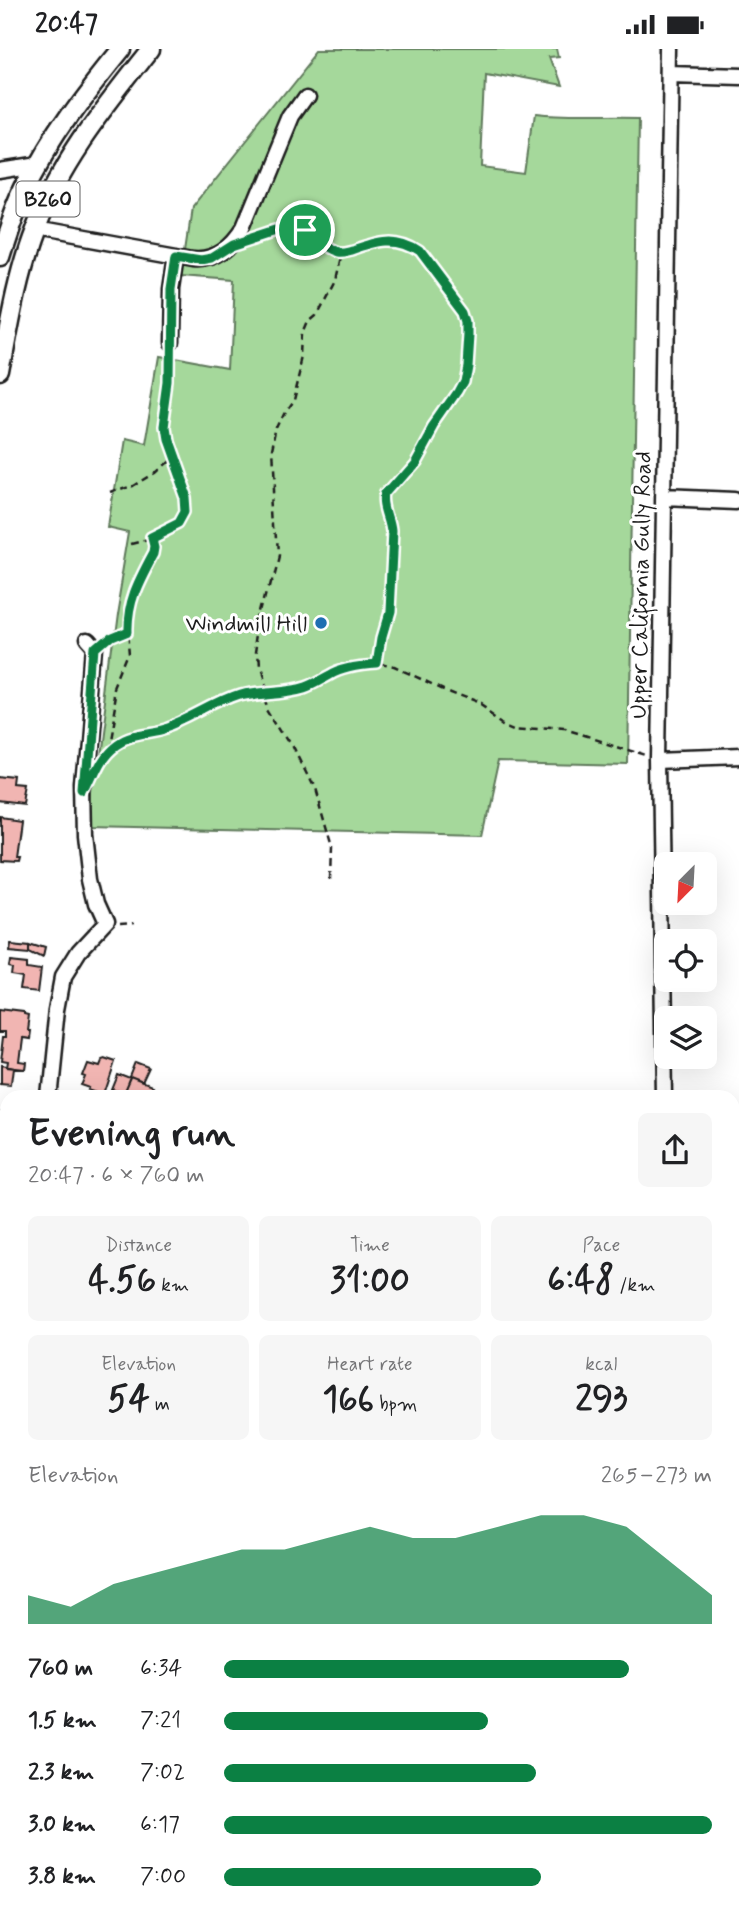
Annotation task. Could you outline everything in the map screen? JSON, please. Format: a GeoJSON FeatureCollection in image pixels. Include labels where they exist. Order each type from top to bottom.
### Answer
{"type":"FeatureCollection","features":[{"type":"Feature","properties":{"kind":"main road","name":"B260"},"geometry":{"type":"LineString","coordinates":[[0,257],[38,163],[80,100],[120,49]]}},
{"type":"Feature","properties":{"kind":"main road","name":"B260"},"geometry":{"type":"LineString","coordinates":[[0,375],[18,283],[34,230],[62,171],[80,142],[151,49]]}},
{"type":"Feature","properties":{"kind":"street","name":"Upper California Gully Road"},"geometry":{"type":"LineString","coordinates":[[665,1090],[660,760],[671,49]]}},
{"type":"Feature","properties":{"kind":"street"},"geometry":{"type":"LineString","coordinates":[[671,73],[739,75]]}},
{"type":"Feature","properties":{"kind":"street"},"geometry":{"type":"LineString","coordinates":[[34,230],[201,260],[212,258],[234,244],[244,228],[290,116],[305,95]]}},
{"type":"Feature","properties":{"kind":"street"},"geometry":{"type":"LineString","coordinates":[[0,170],[38,163]]}},
{"type":"Feature","properties":{"kind":"street"},"geometry":{"type":"LineString","coordinates":[[170,343],[171,289],[176,256]]}},
{"type":"Feature","properties":{"kind":"street"},"geometry":{"type":"LineString","coordinates":[[664,497],[739,500]]}},
{"type":"Feature","properties":{"kind":"street"},"geometry":{"type":"LineString","coordinates":[[49,1090],[63,977],[78,953],[105,924],[96,904],[90,879],[85,834],[84,788],[91,649]]}},
{"type":"Feature","properties":{"kind":"street"},"geometry":{"type":"LineString","coordinates":[[660,760],[739,757]]}},
{"type":"Feature","properties":{"kind":"path"},"geometry":{"type":"LineString","coordinates":[[234,244],[297,226],[329,249],[341,253],[379,241],[391,240],[411,245],[420,251],[461,303],[468,321],[463,382],[415,461],[386,494],[384,501],[392,531],[390,596],[377,663]]}},
{"type":"Feature","properties":{"kind":"path"},"geometry":{"type":"LineString","coordinates":[[331,879],[332,848],[315,789],[263,693],[256,670],[256,655],[266,597],[277,556],[271,454],[276,430],[293,400],[304,356],[305,333],[335,280],[341,253]]}},
{"type":"Feature","properties":{"kind":"path"},"geometry":{"type":"LineString","coordinates":[[132,544],[138,544],[182,523],[188,512],[187,498],[164,427],[170,383],[170,343]]}},
{"type":"Feature","properties":{"kind":"path"},"geometry":{"type":"LineString","coordinates":[[110,493],[134,484],[172,456]]}},
{"type":"Feature","properties":{"kind":"path"},"geometry":{"type":"LineString","coordinates":[[110,748],[108,739],[117,688],[130,656],[127,620],[134,589],[153,552],[152,538]]}},
{"type":"Feature","properties":{"kind":"path"},"geometry":{"type":"LineString","coordinates":[[91,649],[127,634]]}},
{"type":"Feature","properties":{"kind":"path"},"geometry":{"type":"LineString","coordinates":[[100,759],[110,748],[127,738],[175,726],[223,701],[241,695],[307,686],[351,666],[377,663],[404,671],[480,704],[518,726],[564,730],[660,760]]}},
{"type":"Feature","properties":{"kind":"green space"},"geometry":{"type":"Polygon","coordinates":[[[319,49],[557,49],[559,58],[549,59],[559,87],[484,73],[480,166],[526,172],[534,116],[638,118],[628,764],[498,761],[482,835],[91,826],[90,816],[116,615],[130,532],[108,527],[122,441],[144,446],[159,357],[230,370],[234,280],[181,276],[191,209],[319,49]]]}},
{"type":"Feature","properties":{"kind":"building"},"geometry":{"type":"Polygon","coordinates":[[[0,779],[19,781],[18,789],[28,790],[25,806],[0,803],[0,779]]]}},
{"type":"Feature","properties":{"kind":"building"},"geometry":{"type":"Polygon","coordinates":[[[0,817],[19,820],[14,857],[17,857],[16,861],[0,860],[0,817]]]}},
{"type":"Feature","properties":{"kind":"building"},"geometry":{"type":"Polygon","coordinates":[[[10,940],[30,942],[30,949],[9,947],[10,940]]]}},
{"type":"Feature","properties":{"kind":"building"},"geometry":{"type":"Polygon","coordinates":[[[30,942],[46,947],[44,956],[30,949],[30,942]]]}},
{"type":"Feature","properties":{"kind":"building"},"geometry":{"type":"Polygon","coordinates":[[[11,957],[29,959],[29,965],[42,967],[39,991],[24,989],[26,975],[14,973],[15,965],[10,964],[11,957]]]}},
{"type":"Feature","properties":{"kind":"building"},"geometry":{"type":"Polygon","coordinates":[[[0,1012],[28,1018],[27,1040],[20,1039],[17,1063],[24,1064],[23,1071],[5,1069],[6,1063],[0,1062],[5,1031],[0,1031],[0,1012]]]}},
{"type":"Feature","properties":{"kind":"building"},"geometry":{"type":"Polygon","coordinates":[[[101,1058],[116,1061],[106,1090],[93,1090],[82,1084],[86,1074],[83,1073],[88,1060],[99,1063],[101,1058]]]}},
{"type":"Feature","properties":{"kind":"building"},"geometry":{"type":"Polygon","coordinates":[[[138,1064],[151,1069],[144,1084],[132,1079],[138,1064]]]}},
{"type":"Feature","properties":{"kind":"building"},"geometry":{"type":"Polygon","coordinates":[[[0,1067],[13,1070],[11,1086],[0,1085],[0,1067]]]}},
{"type":"Feature","properties":{"kind":"building"},"geometry":{"type":"Polygon","coordinates":[[[119,1075],[132,1080],[128,1090],[113,1090],[119,1075]]]}},
{"type":"Feature","properties":{"kind":"building"},"geometry":{"type":"Polygon","coordinates":[[[132,1079],[153,1087],[152,1090],[128,1090],[132,1079]]]}},
{"type":"Feature","properties":{"kind":"place","name":"Windmill Hill"},"geometry":{"type":"Point","coordinates":[321,623]}},
{"type":"Feature","properties":{"kind":"route"},"geometry":{"type":"LineString","coordinates":[[289,226],[305,230],[329,249],[341,253],[379,241],[391,240],[411,245],[420,251],[461,303],[468,321],[463,382],[415,461],[391,487],[384,501],[392,531],[391,582],[388,613],[377,663],[351,666],[307,686],[241,695],[223,701],[175,726],[120,741],[100,759],[84,793],[95,654],[110,641],[127,634],[127,620],[134,589],[153,552],[152,538],[182,523],[188,512],[187,498],[164,427],[170,383],[169,312],[176,256],[201,260],[212,258],[234,244],[289,226]]}}]}
